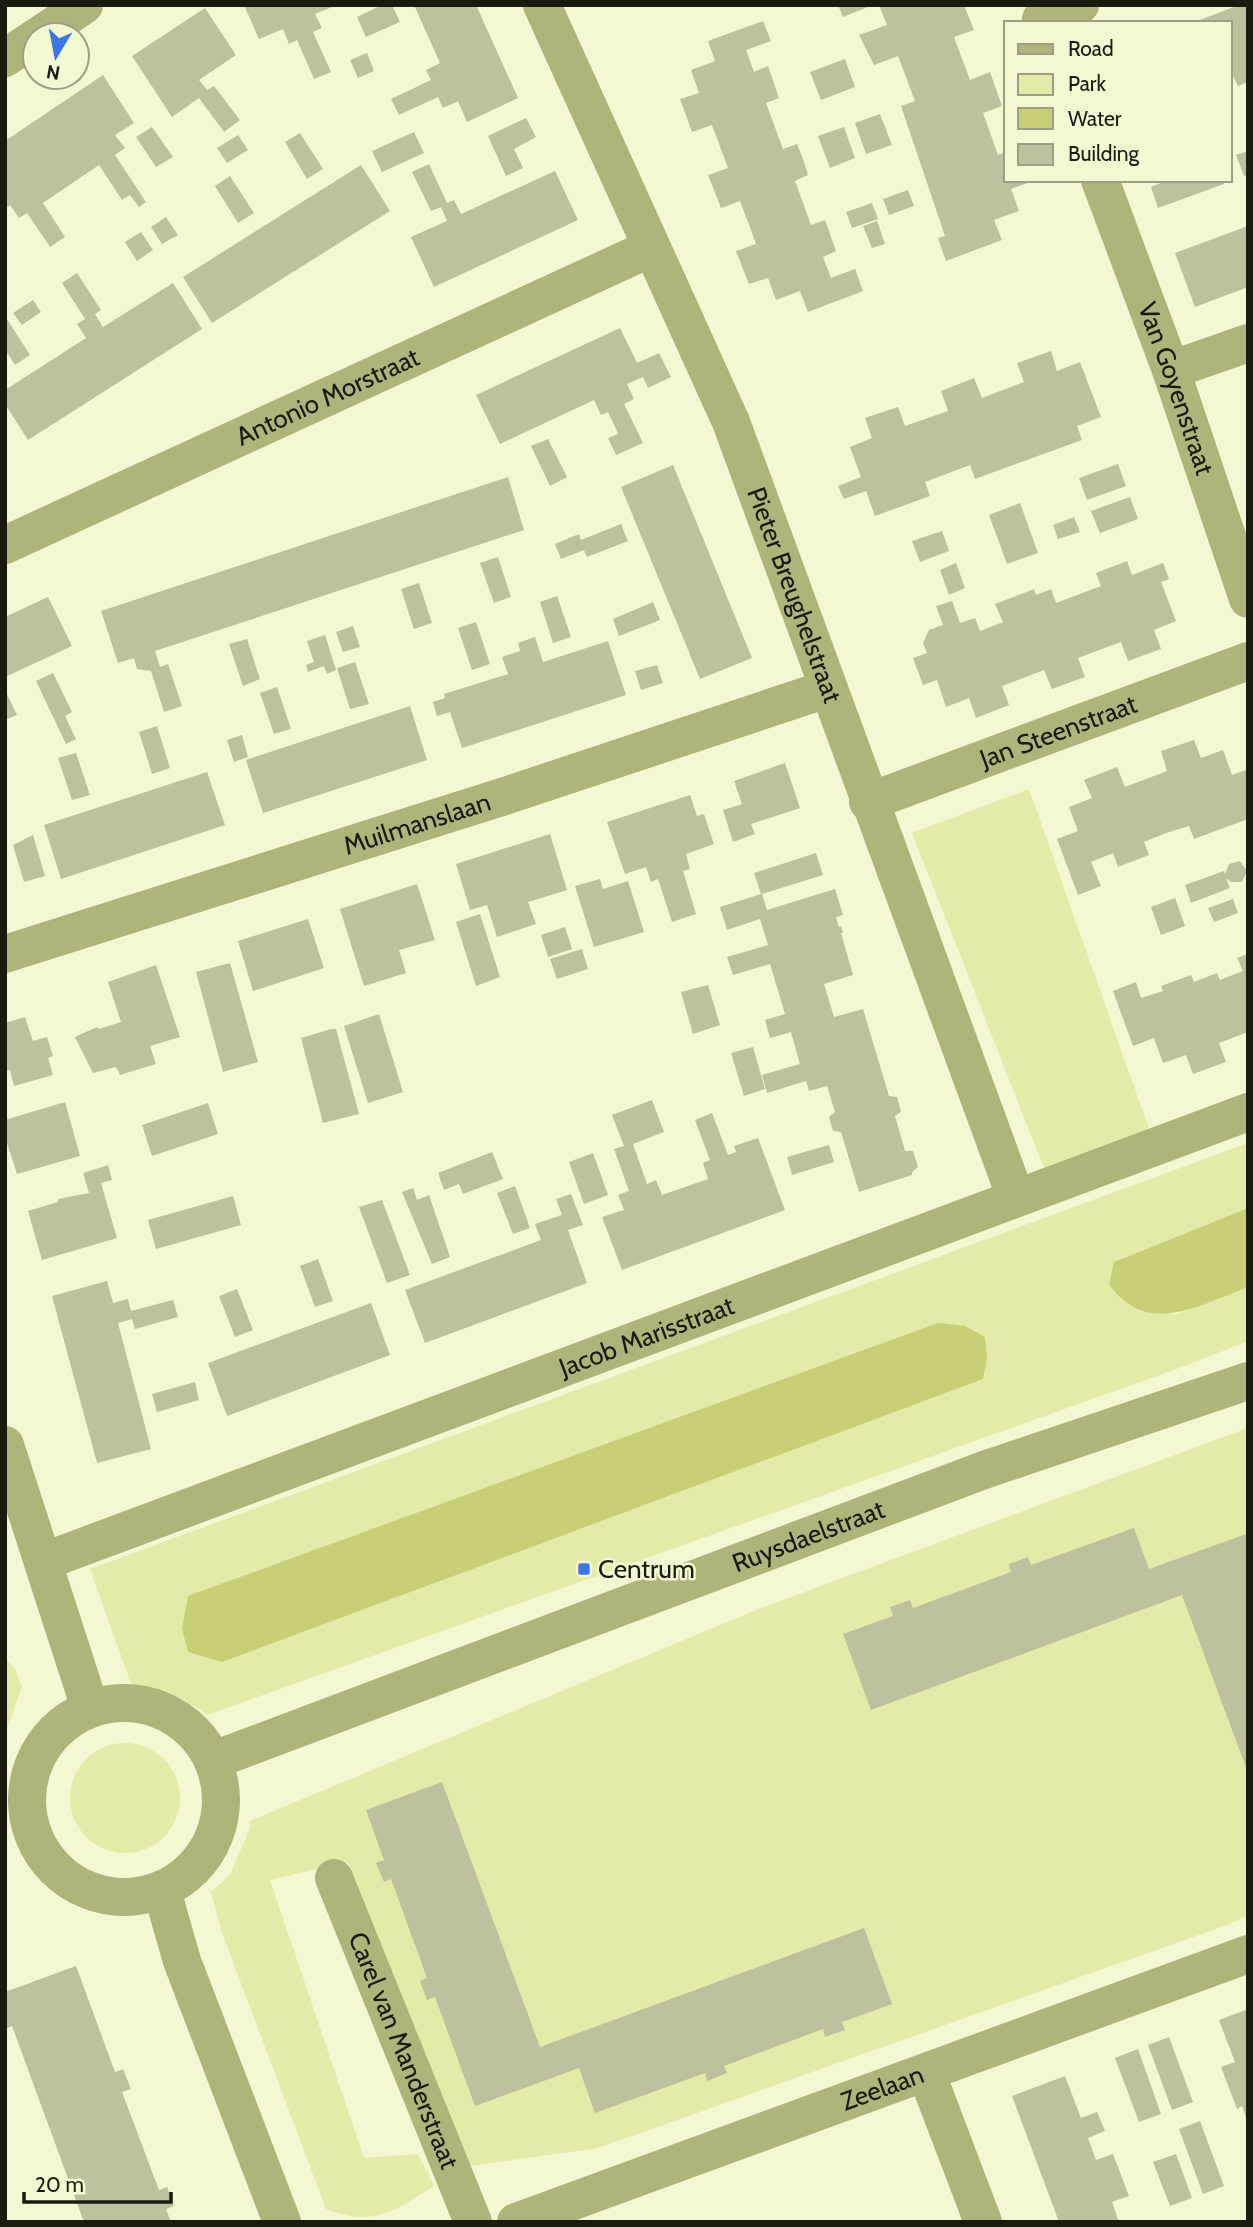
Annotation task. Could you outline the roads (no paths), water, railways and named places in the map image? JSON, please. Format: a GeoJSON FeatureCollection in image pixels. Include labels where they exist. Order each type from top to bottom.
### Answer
{"type":"FeatureCollection","features":[{"type":"Feature","properties":{"kind":"street"},"geometry":{"type":"LineString","coordinates":[[61,21],[84,5]]}},
{"type":"Feature","properties":{"kind":"street","name":"Pieter Breughelstraat"},"geometry":{"type":"LineString","coordinates":[[542,5],[731,422],[868,802],[1016,1198]]}},
{"type":"Feature","properties":{"kind":"street"},"geometry":{"type":"LineString","coordinates":[[1040,16],[1080,5]]}},
{"type":"Feature","properties":{"kind":"street"},"geometry":{"type":"LineString","coordinates":[[5,58],[21,47]]}},
{"type":"Feature","properties":{"kind":"street","name":"Van Goyenstraat"},"geometry":{"type":"LineString","coordinates":[[1101,182],[1171,370],[1248,599]]}},
{"type":"Feature","properties":{"kind":"street","name":"Antonio Morstraat"},"geometry":{"type":"LineString","coordinates":[[5,545],[651,248]]}},
{"type":"Feature","properties":{"kind":"street"},"geometry":{"type":"LineString","coordinates":[[1171,370],[1248,343]]}},
{"type":"Feature","properties":{"kind":"street","name":"Jan Steenstraat"},"geometry":{"type":"LineString","coordinates":[[868,802],[1248,660]]}},
{"type":"Feature","properties":{"kind":"street","name":"Muilmanslaan"},"geometry":{"type":"LineString","coordinates":[[5,954],[508,795],[827,689]]}},
{"type":"Feature","properties":{"kind":"street","name":"Jacob Marisstraat"},"geometry":{"type":"LineString","coordinates":[[45,1561],[1248,1112]]}},
{"type":"Feature","properties":{"kind":"street","name":"Ruysdaelstraat"},"geometry":{"type":"LineString","coordinates":[[214,1760],[984,1470],[1248,1381]]}},
{"type":"Feature","properties":{"kind":"street"},"geometry":{"type":"LineString","coordinates":[[5,1445],[45,1561],[90,1708]]}},
{"type":"Feature","properties":{"kind":"street"},"geometry":{"type":"LineString","coordinates":[[119,1701],[148,1705],[176,1716],[198,1735],[214,1760],[223,1798],[216,1836],[195,1869],[162,1891],[119,1898],[78,1887],[45,1858],[16,1824],[32,1764],[46,1740],[65,1721],[90,1708],[119,1701]]}},
{"type":"Feature","properties":{"kind":"street","name":"Carel van Manderstraat"},"geometry":{"type":"LineString","coordinates":[[334,1878],[473,2222]]}},
{"type":"Feature","properties":{"kind":"street"},"geometry":{"type":"LineString","coordinates":[[162,1891],[182,1961],[282,2222]]}},
{"type":"Feature","properties":{"kind":"street","name":"Zeelaan"},"geometry":{"type":"LineString","coordinates":[[516,2222],[1248,1954]]}},
{"type":"Feature","properties":{"kind":"street"},"geometry":{"type":"LineString","coordinates":[[926,2072],[983,2222]]}},
{"type":"Feature","properties":{"kind":"water"},"geometry":{"type":"Polygon","coordinates":[[[1248,1208],[1248,1287],[1193,1308],[1157,1313],[1140,1310],[1124,1300],[1109,1284],[1114,1262],[1248,1208]]]}},
{"type":"Feature","properties":{"kind":"water"},"geometry":{"type":"Polygon","coordinates":[[[938,1323],[965,1326],[985,1337],[987,1358],[983,1379],[222,1662],[188,1652],[182,1629],[188,1596],[938,1323]]]}},
{"type":"Feature","properties":{"kind":"place","name":"Centrum"},"geometry":{"type":"Point","coordinates":[584,1569]}}]}
